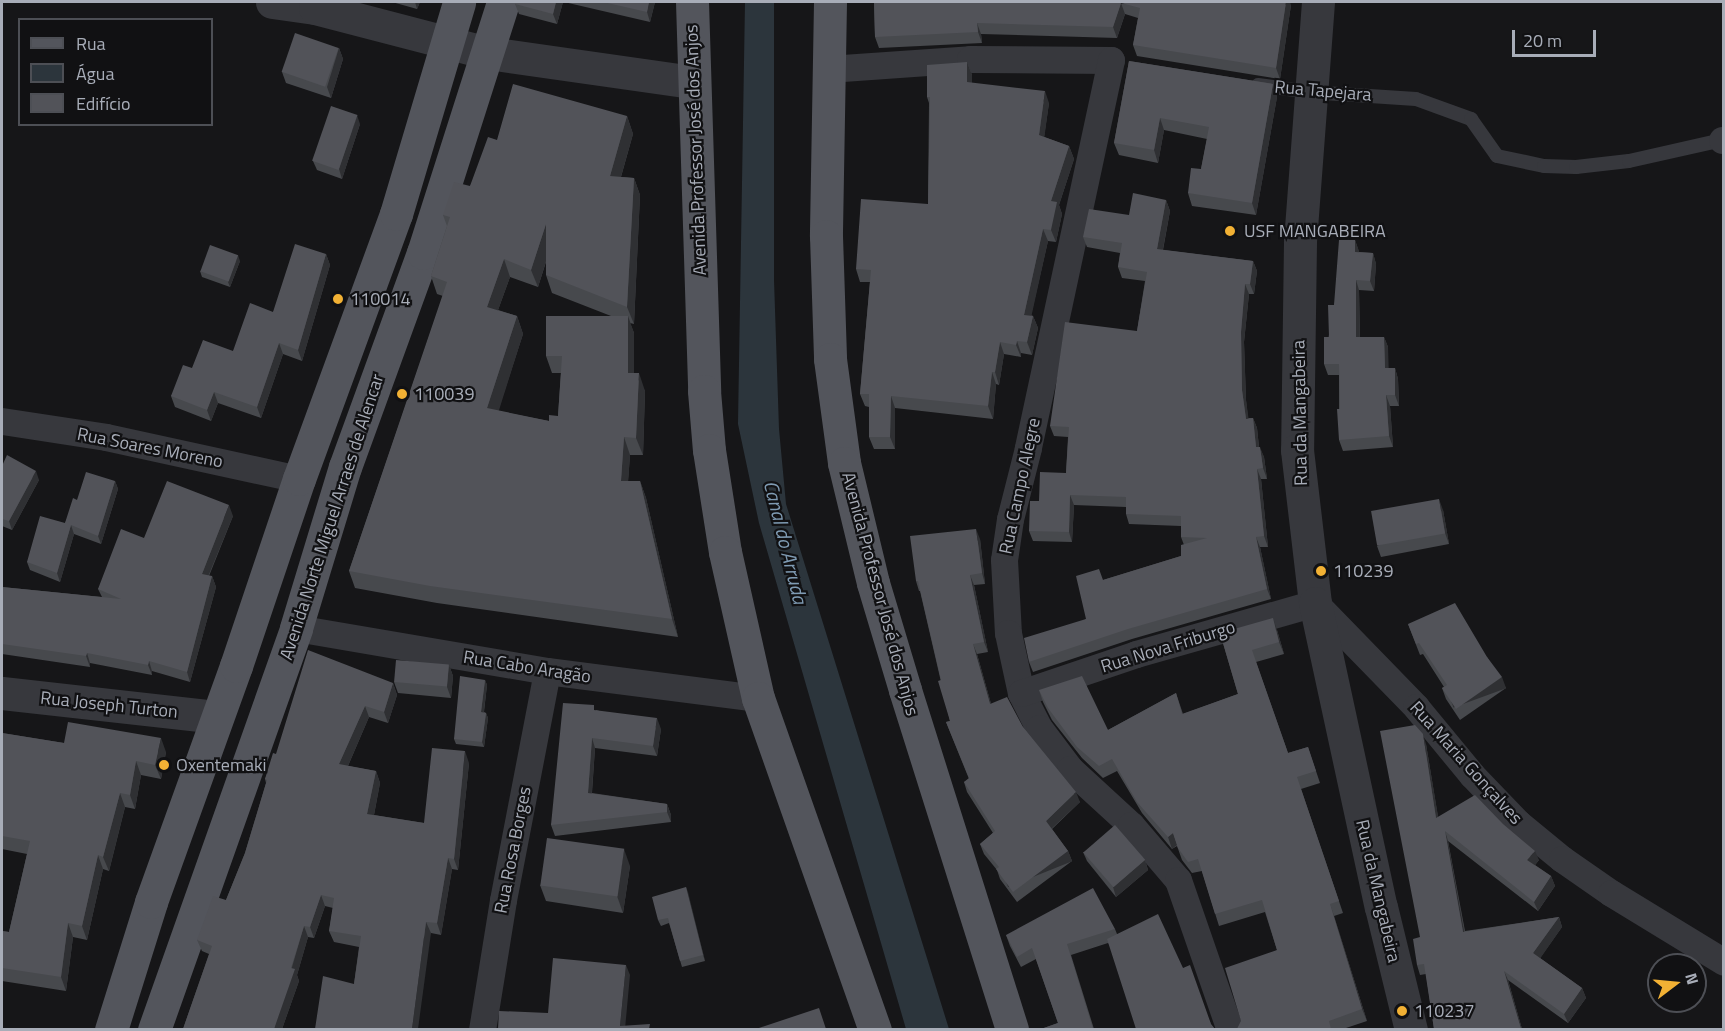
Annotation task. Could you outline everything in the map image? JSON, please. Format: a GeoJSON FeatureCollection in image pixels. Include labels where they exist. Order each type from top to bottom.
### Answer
{"type":"FeatureCollection","features":[{"type":"Feature","properties":{"kind":"main road"},"geometry":{"type":"LineString","coordinates":[[111,1029],[151,902],[216,717],[237,666],[299,479],[396,214],[459,2]]}},
{"type":"Feature","properties":{"kind":"main road","name":"Avenida Norte Miguel Arraes de Alencar"},"geometry":{"type":"LineString","coordinates":[[154,1029],[296,628],[345,467],[423,253],[503,2]]}},
{"type":"Feature","properties":{"kind":"main road","name":"Avenida Professor José dos Anjos"},"geometry":{"type":"LineString","coordinates":[[692,2],[704,391],[709,450],[725,552],[759,698],[875,1029]]}},
{"type":"Feature","properties":{"kind":"main road","name":"Avenida Professor José dos Anjos"},"geometry":{"type":"LineString","coordinates":[[830,2],[826,236],[829,336],[844,463],[873,583],[1012,1029]]}},
{"type":"Feature","properties":{"kind":"street"},"geometry":{"type":"LineString","coordinates":[[272,2],[315,8],[488,53],[693,82]]}},
{"type":"Feature","properties":{"kind":"street","name":"Rua da Mangabeira"},"geometry":{"type":"LineString","coordinates":[[1318,2],[1300,242],[1297,450],[1315,603],[1381,907],[1411,1029]]}},
{"type":"Feature","properties":{"kind":"street","name":"Rua Campo Alegre"},"geometry":{"type":"LineString","coordinates":[[828,69],[970,59],[1116,61],[1010,519],[1004,560],[1004,596],[1008,633],[1021,693],[1039,728],[1070,769],[1131,825],[1178,880],[1230,1029]]}},
{"type":"Feature","properties":{"kind":"street","name":"Rua Soares Moreno"},"geometry":{"type":"LineString","coordinates":[[2,421],[106,437],[299,479]]}},
{"type":"Feature","properties":{"kind":"street","name":"Rua Nova Friburgo"},"geometry":{"type":"LineString","coordinates":[[1021,693],[1136,654],[1315,603]]}},
{"type":"Feature","properties":{"kind":"street","name":"Rua Maria Gonçalves"},"geometry":{"type":"LineString","coordinates":[[1315,603],[1416,707],[1473,775],[1518,823],[1562,859],[1724,962]]}},
{"type":"Feature","properties":{"kind":"street","name":"Rua Cabo Aragão"},"geometry":{"type":"LineString","coordinates":[[296,628],[547,671],[759,698]]}},
{"type":"Feature","properties":{"kind":"street","name":"Rua Rosa Borges"},"geometry":{"type":"LineString","coordinates":[[482,1029],[503,900],[547,671]]}},
{"type":"Feature","properties":{"kind":"street","name":"Rua Joseph Turton"},"geometry":{"type":"LineString","coordinates":[[2,693],[216,717]]}},
{"type":"Feature","properties":{"kind":"lane","name":"Rua Tapejara"},"geometry":{"type":"LineString","coordinates":[[1240,82],[1310,92],[1416,99],[1471,119],[1497,156],[1544,166],[1576,166],[1629,161],[1723,140]]}},
{"type":"Feature","properties":{"kind":"water","name":"Canal do Arruda"},"geometry":{"type":"Polygon","coordinates":[[[745,2],[774,2],[774,280],[779,429],[786,504],[949,1029],[906,1029],[759,523],[738,424],[745,2]]]}},
{"type":"Feature","properties":{"kind":"building"},"geometry":{"type":"Polygon","coordinates":[[[516,2],[556,2],[553,14],[515,4],[516,2]]]}},
{"type":"Feature","properties":{"kind":"building"},"geometry":{"type":"Polygon","coordinates":[[[603,2],[649,2],[647,12],[603,2]]]}},
{"type":"Feature","properties":{"kind":"building"},"geometry":{"type":"Polygon","coordinates":[[[874,2],[1286,2],[1276,68],[1133,45],[1140,8],[1121,3],[1113,27],[977,23],[978,32],[875,37],[874,2]]]}},
{"type":"Feature","properties":{"kind":"building"},"geometry":{"type":"Polygon","coordinates":[[[295,33],[338,48],[325,87],[282,72],[295,33]]]}},
{"type":"Feature","properties":{"kind":"building"},"geometry":{"type":"Polygon","coordinates":[[[1129,61],[1273,84],[1252,203],[1188,193],[1191,168],[1201,169],[1209,127],[1160,118],[1154,150],[1114,143],[1129,61]]]}},
{"type":"Feature","properties":{"kind":"building"},"geometry":{"type":"Polygon","coordinates":[[[967,62],[967,82],[1045,91],[1039,135],[1069,146],[1051,201],[1057,202],[1051,230],[1043,229],[1024,315],[1033,316],[1027,342],[1017,341],[1016,345],[1000,342],[995,372],[992,372],[988,406],[891,396],[890,437],[869,437],[869,394],[860,394],[871,270],[856,269],[861,199],[928,204],[930,97],[927,97],[927,65],[967,62]]]}},
{"type":"Feature","properties":{"kind":"building"},"geometry":{"type":"Polygon","coordinates":[[[513,84],[627,116],[610,176],[634,178],[627,307],[546,275],[546,224],[531,270],[504,259],[487,307],[517,316],[487,408],[549,421],[549,415],[558,416],[562,356],[546,356],[546,316],[628,316],[628,373],[639,373],[636,438],[624,437],[621,481],[640,481],[672,619],[430,586],[349,571],[447,282],[431,276],[450,217],[443,215],[454,182],[470,186],[488,137],[497,140],[513,84]]]}},
{"type":"Feature","properties":{"kind":"building"},"geometry":{"type":"Polygon","coordinates":[[[331,106],[357,115],[339,170],[312,161],[331,106]]]}},
{"type":"Feature","properties":{"kind":"building"},"geometry":{"type":"Polygon","coordinates":[[[1133,193],[1166,200],[1157,249],[1253,261],[1250,284],[1245,284],[1241,332],[1242,390],[1246,419],[1253,418],[1256,447],[1260,447],[1263,468],[1257,469],[1264,536],[1256,537],[1267,589],[1128,629],[1029,662],[1024,638],[1086,619],[1076,576],[1099,569],[1103,580],[1181,556],[1181,545],[1207,538],[1181,537],[1181,516],[1126,514],[1126,497],[1070,495],[1069,532],[1029,531],[1030,501],[1039,501],[1040,472],[1066,473],[1069,427],[1050,426],[1065,322],[1137,331],[1147,272],[1118,267],[1122,243],[1083,237],[1089,209],[1129,215],[1133,193]]]}},
{"type":"Feature","properties":{"kind":"building"},"geometry":{"type":"Polygon","coordinates":[[[1339,240],[1355,240],[1355,252],[1373,253],[1370,281],[1356,280],[1356,337],[1384,337],[1385,368],[1395,368],[1395,395],[1386,395],[1389,436],[1339,440],[1337,409],[1340,409],[1339,364],[1324,364],[1324,337],[1329,337],[1328,305],[1334,305],[1339,240]]]}},
{"type":"Feature","properties":{"kind":"building"},"geometry":{"type":"Polygon","coordinates":[[[295,244],[326,254],[298,350],[279,343],[257,407],[214,392],[207,410],[171,396],[183,365],[192,368],[203,340],[233,351],[250,303],[273,312],[295,244]]]}},
{"type":"Feature","properties":{"kind":"building"},"geometry":{"type":"Polygon","coordinates":[[[210,245],[238,255],[229,282],[200,271],[210,245]]]}},
{"type":"Feature","properties":{"kind":"building"},"geometry":{"type":"Polygon","coordinates":[[[7,455],[36,471],[9,521],[2,519],[2,466],[7,455]]]}},
{"type":"Feature","properties":{"kind":"building"},"geometry":{"type":"Polygon","coordinates":[[[86,472],[115,481],[98,536],[71,525],[57,573],[27,562],[40,516],[65,523],[73,498],[77,500],[86,472]]]}},
{"type":"Feature","properties":{"kind":"building"},"geometry":{"type":"Polygon","coordinates":[[[167,481],[229,505],[202,574],[212,576],[187,672],[149,661],[148,665],[87,653],[86,656],[2,644],[2,587],[121,599],[98,589],[121,529],[144,538],[167,481]]]}},
{"type":"Feature","properties":{"kind":"building"},"geometry":{"type":"Polygon","coordinates":[[[1439,499],[1445,533],[1377,545],[1371,511],[1439,499]]]}},
{"type":"Feature","properties":{"kind":"building"},"geometry":{"type":"Polygon","coordinates":[[[976,529],[982,573],[970,575],[984,642],[973,644],[990,704],[1007,697],[1023,727],[1076,792],[1046,821],[1068,851],[1013,892],[996,869],[999,867],[980,844],[995,831],[964,782],[969,778],[946,722],[950,721],[938,681],[941,680],[918,581],[916,581],[910,536],[976,529]]]}},
{"type":"Feature","properties":{"kind":"building"},"geometry":{"type":"Polygon","coordinates":[[[1455,603],[1487,657],[1502,677],[1456,709],[1442,688],[1447,685],[1419,643],[1416,644],[1408,624],[1455,603]]]}},
{"type":"Feature","properties":{"kind":"building"},"geometry":{"type":"Polygon","coordinates":[[[1273,618],[1279,642],[1252,650],[1288,753],[1308,747],[1316,771],[1297,777],[1339,901],[1330,904],[1362,1009],[1329,1021],[1331,1029],[1237,1029],[1241,1021],[1225,968],[1277,950],[1262,900],[1215,914],[1198,859],[1188,862],[1178,848],[1173,833],[1168,837],[1137,802],[1112,759],[1099,766],[1077,747],[1048,708],[1039,690],[1082,676],[1108,730],[1176,693],[1182,714],[1238,694],[1220,633],[1273,618]]]}},
{"type":"Feature","properties":{"kind":"building"},"geometry":{"type":"Polygon","coordinates":[[[308,650],[393,683],[384,712],[365,706],[339,764],[376,771],[367,814],[424,823],[432,748],[465,751],[454,859],[448,858],[437,923],[426,922],[412,1029],[315,1029],[323,976],[354,984],[361,936],[329,931],[334,898],[321,895],[310,927],[304,926],[291,968],[295,969],[274,1029],[183,1029],[212,946],[197,940],[213,896],[226,900],[245,853],[273,753],[276,754],[308,650]]]}},
{"type":"Feature","properties":{"kind":"building"},"geometry":{"type":"Polygon","coordinates":[[[396,660],[449,665],[447,687],[394,682],[396,660]]]}},
{"type":"Feature","properties":{"kind":"building"},"geometry":{"type":"Polygon","coordinates":[[[460,676],[485,680],[481,712],[486,713],[482,742],[454,739],[460,676]]]}},
{"type":"Feature","properties":{"kind":"building"},"geometry":{"type":"Polygon","coordinates":[[[563,703],[594,705],[594,710],[657,718],[653,746],[592,738],[588,793],[667,804],[667,812],[551,825],[563,703]]]}},
{"type":"Feature","properties":{"kind":"building"},"geometry":{"type":"Polygon","coordinates":[[[68,722],[161,738],[155,765],[136,761],[130,795],[120,793],[103,857],[98,855],[82,926],[68,923],[61,977],[2,968],[2,931],[9,932],[30,841],[2,836],[2,733],[64,743],[68,722]]]}},
{"type":"Feature","properties":{"kind":"building"},"geometry":{"type":"Polygon","coordinates":[[[1415,725],[1423,734],[1436,818],[1475,795],[1503,824],[1535,851],[1527,860],[1551,876],[1534,902],[1445,831],[1463,932],[1559,917],[1533,953],[1582,988],[1564,1014],[1504,971],[1521,1029],[1434,1029],[1424,964],[1417,965],[1413,939],[1420,937],[1380,731],[1415,725]]]}},
{"type":"Feature","properties":{"kind":"building"},"geometry":{"type":"Polygon","coordinates":[[[1115,825],[1145,860],[1113,887],[1083,853],[1115,825]]]}},
{"type":"Feature","properties":{"kind":"building"},"geometry":{"type":"Polygon","coordinates":[[[547,838],[624,849],[618,896],[540,886],[547,838]]]}},
{"type":"Feature","properties":{"kind":"building"},"geometry":{"type":"Polygon","coordinates":[[[686,887],[703,955],[680,961],[668,918],[658,920],[652,897],[686,887]]]}},
{"type":"Feature","properties":{"kind":"building"},"geometry":{"type":"Polygon","coordinates":[[[1093,888],[1115,929],[1067,944],[1093,1029],[1041,1029],[1058,1023],[1032,948],[1017,957],[1006,935],[1093,888]]]}},
{"type":"Feature","properties":{"kind":"building"},"geometry":{"type":"Polygon","coordinates":[[[1158,914],[1183,968],[1190,965],[1211,1024],[1215,1029],[1136,1029],[1107,939],[1158,914]]]}},
{"type":"Feature","properties":{"kind":"building"},"geometry":{"type":"Polygon","coordinates":[[[553,958],[626,965],[620,1026],[650,1024],[649,1029],[498,1029],[499,1011],[548,1013],[553,958]]]}},
{"type":"Feature","properties":{"kind":"building"},"geometry":{"type":"Polygon","coordinates":[[[819,1008],[826,1029],[756,1029],[819,1008]]]}},
{"type":"Feature","properties":{"kind":"place","name":"USF MANGABEIRA"},"geometry":{"type":"Point","coordinates":[1230,231]}},
{"type":"Feature","properties":{"kind":"place","name":"110014"},"geometry":{"type":"Point","coordinates":[338,299]}},
{"type":"Feature","properties":{"kind":"place","name":"110039"},"geometry":{"type":"Point","coordinates":[402,394]}},
{"type":"Feature","properties":{"kind":"place","name":"110239"},"geometry":{"type":"Point","coordinates":[1321,571]}},
{"type":"Feature","properties":{"kind":"place","name":"Oxentemaki"},"geometry":{"type":"Point","coordinates":[164,765]}},
{"type":"Feature","properties":{"kind":"place","name":"110237"},"geometry":{"type":"Point","coordinates":[1402,1011]}}]}
